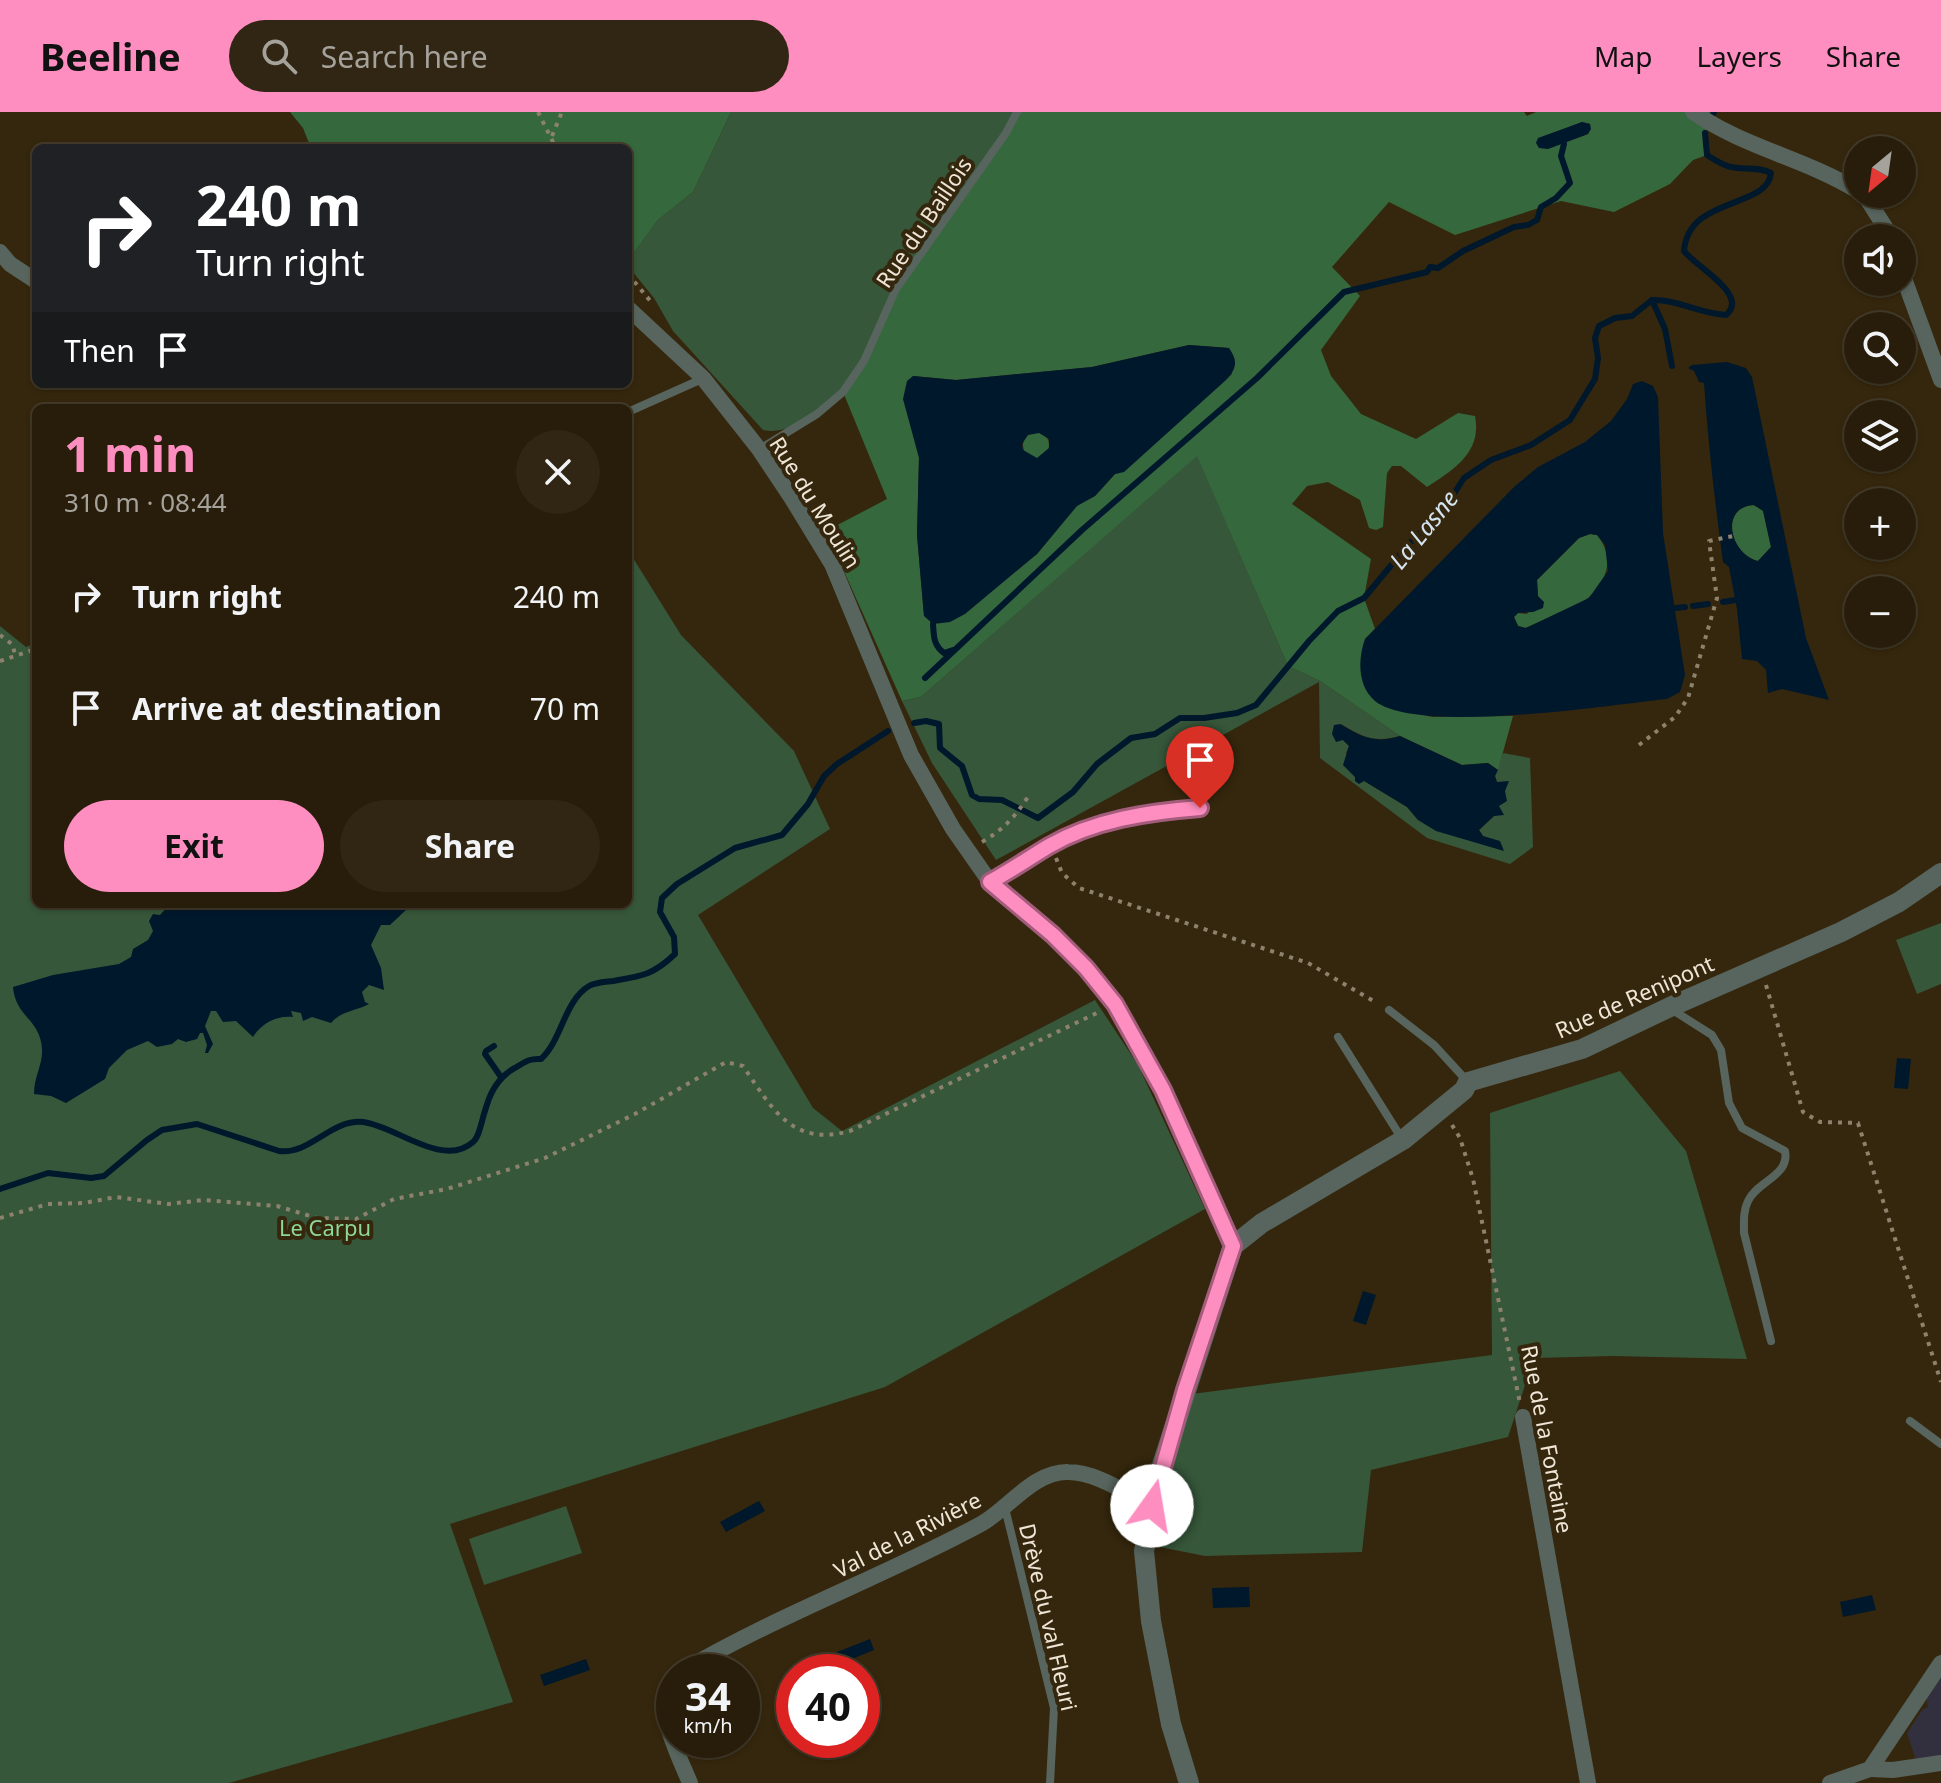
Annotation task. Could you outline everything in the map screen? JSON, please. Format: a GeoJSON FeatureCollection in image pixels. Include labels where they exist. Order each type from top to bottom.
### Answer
{"type":"FeatureCollection","features":[{"type":"Feature","properties":{"kind":"street"},"geometry":{"type":"LineString","coordinates":[[1693,112],[1721,131],[1844,182]]}},
{"type":"Feature","properties":{"kind":"street"},"geometry":{"type":"LineString","coordinates":[[0,252],[10,264],[32,278]]}},
{"type":"Feature","properties":{"kind":"street"},"geometry":{"type":"LineString","coordinates":[[1910,296],[1941,380]]}},
{"type":"Feature","properties":{"kind":"street","name":"Rue du Moulin"},"geometry":{"type":"LineString","coordinates":[[632,312],[703,378],[759,449],[832,564],[911,755],[967,852],[990,882],[1053,935],[1086,968],[1115,1004],[1163,1090],[1233,1246]]}},
{"type":"Feature","properties":{"kind":"street","name":"Rue de Renipont"},"geometry":{"type":"LineString","coordinates":[[1468,1082],[1582,1049],[1853,926],[1899,902],[1941,873]]}},
{"type":"Feature","properties":{"kind":"street"},"geometry":{"type":"LineString","coordinates":[[1189,1783],[1171,1724],[1151,1621],[1144,1551],[1152,1506],[1185,1390],[1233,1246],[1262,1223],[1403,1140],[1443,1109],[1464,1090],[1468,1082]]}},
{"type":"Feature","properties":{"kind":"street","name":"Rue de la Fontaine"},"geometry":{"type":"LineString","coordinates":[[1523,1417],[1588,1783]]}},
{"type":"Feature","properties":{"kind":"street","name":"Val de la Rivière"},"geometry":{"type":"LineString","coordinates":[[713,1654],[947,1541],[1005,1508],[1037,1482],[1068,1472],[1093,1477],[1152,1506]]}},
{"type":"Feature","properties":{"kind":"street"},"geometry":{"type":"LineString","coordinates":[[1870,1769],[1941,1663]]}},
{"type":"Feature","properties":{"kind":"street"},"geometry":{"type":"LineString","coordinates":[[681,1758],[690,1783]]}},
{"type":"Feature","properties":{"kind":"street"},"geometry":{"type":"LineString","coordinates":[[1830,1783],[1870,1769],[1893,1770],[1941,1763]]}},
{"type":"Feature","properties":{"kind":"lane","name":"Rue du Baillois"},"geometry":{"type":"LineString","coordinates":[[759,449],[817,414],[843,392],[864,361],[896,289],[1006,133],[1017,112]]}},
{"type":"Feature","properties":{"kind":"lane"},"geometry":{"type":"LineString","coordinates":[[632,410],[703,378]]}},
{"type":"Feature","properties":{"kind":"lane"},"geometry":{"type":"LineString","coordinates":[[990,882],[1051,845],[1101,824],[1152,812],[1200,808]]}},
{"type":"Feature","properties":{"kind":"lane"},"geometry":{"type":"LineString","coordinates":[[1670,1007],[1712,1035],[1721,1050],[1729,1103],[1742,1128],[1785,1151],[1785,1164],[1780,1172],[1753,1193],[1744,1216],[1744,1233],[1771,1341]]}},
{"type":"Feature","properties":{"kind":"lane"},"geometry":{"type":"LineString","coordinates":[[1389,1010],[1434,1045],[1468,1082]]}},
{"type":"Feature","properties":{"kind":"lane"},"geometry":{"type":"LineString","coordinates":[[1338,1037],[1403,1140]]}},
{"type":"Feature","properties":{"kind":"lane"},"geometry":{"type":"LineString","coordinates":[[1910,1421],[1941,1444]]}},
{"type":"Feature","properties":{"kind":"lane","name":"Drève du val Fleuri"},"geometry":{"type":"LineString","coordinates":[[1005,1508],[1054,1708],[1050,1783]]}},
{"type":"Feature","properties":{"kind":"path"},"geometry":{"type":"LineString","coordinates":[[538,112],[555,144]]}},
{"type":"Feature","properties":{"kind":"path"},"geometry":{"type":"LineString","coordinates":[[552,136],[562,112]]}},
{"type":"Feature","properties":{"kind":"path"},"geometry":{"type":"LineString","coordinates":[[1639,745],[1675,717],[1688,698],[1717,598],[1709,541],[1733,536]]}},
{"type":"Feature","properties":{"kind":"path"},"geometry":{"type":"LineString","coordinates":[[0,635],[13,645],[15,656]]}},
{"type":"Feature","properties":{"kind":"path"},"geometry":{"type":"LineString","coordinates":[[0,661],[32,650]]}},
{"type":"Feature","properties":{"kind":"path"},"geometry":{"type":"LineString","coordinates":[[967,852],[996,834],[1017,814],[1029,795]]}},
{"type":"Feature","properties":{"kind":"path"},"geometry":{"type":"LineString","coordinates":[[1051,845],[1062,873],[1079,888],[1308,963],[1389,1010]]}},
{"type":"Feature","properties":{"kind":"path"},"geometry":{"type":"LineString","coordinates":[[1761,966],[1803,1112],[1820,1122],[1858,1123],[1941,1382]]}},
{"type":"Feature","properties":{"kind":"path"},"geometry":{"type":"LineString","coordinates":[[0,1218],[48,1204],[84,1203],[116,1197],[168,1204],[204,1200],[277,1206],[317,1218],[356,1219],[394,1199],[447,1189],[545,1158],[635,1114],[726,1062],[743,1066],[786,1123],[820,1137],[835,1136],[1115,1004]]}},
{"type":"Feature","properties":{"kind":"path","name":"Rue de la Fontaine"},"geometry":{"type":"LineString","coordinates":[[1443,1109],[1460,1138],[1473,1179],[1523,1417]]}},
{"type":"Feature","properties":{"kind":"shaded area"},"geometry":{"type":"Polygon","coordinates":[[[1941,1671],[1941,1756],[1916,1760],[1907,1733],[1923,1709],[1928,1707],[1926,1697],[1941,1671]]]}},
{"type":"Feature","properties":{"kind":"green space"},"geometry":{"type":"Polygon","coordinates":[[[290,112],[731,112],[693,192],[658,220],[632,256],[632,144],[309,144],[303,128],[290,112]]]}},
{"type":"Feature","properties":{"kind":"green space"},"geometry":{"type":"Polygon","coordinates":[[[731,112],[1017,112],[843,392],[806,420],[785,429],[763,430],[673,331],[654,298],[632,271],[632,256],[658,220],[693,192],[731,112]]]}},
{"type":"Feature","properties":{"kind":"green space"},"geometry":{"type":"Polygon","coordinates":[[[1017,112],[1524,112],[1527,116],[1536,112],[1714,112],[1705,133],[1707,155],[1693,160],[1670,184],[1614,212],[1561,201],[1455,235],[1389,202],[1332,267],[1360,296],[1321,350],[1331,376],[1361,414],[1416,439],[1458,413],[1475,416],[1476,429],[1470,450],[1464,458],[1427,487],[1401,466],[1392,466],[1387,473],[1383,527],[1376,530],[1369,528],[1360,500],[1328,482],[1307,486],[1292,504],[1371,559],[1364,598],[1375,629],[1365,639],[1382,705],[1432,717],[1513,716],[1498,770],[1488,763],[1462,765],[1400,736],[1320,681],[1288,666],[1197,456],[921,697],[902,701],[826,531],[887,499],[843,392],[864,361],[896,289],[1017,112]],[[1582,122],[1565,129],[1547,149],[1588,134],[1590,124],[1582,122]],[[1189,345],[1092,367],[956,380],[913,376],[919,458],[917,535],[924,616],[1010,573],[1037,554],[1077,505],[1095,496],[1115,474],[1124,471],[1232,374],[1229,348],[1189,345]]]}},
{"type":"Feature","properties":{"kind":"green space"},"geometry":{"type":"Polygon","coordinates":[[[1036,432],[1045,436],[1049,445],[1045,454],[1036,458],[1027,454],[1023,445],[1027,436],[1036,432]]]}},
{"type":"Feature","properties":{"kind":"green space"},"geometry":{"type":"Polygon","coordinates":[[[1197,455],[1288,666],[1320,681],[1400,736],[1369,738],[1341,724],[1343,740],[1349,746],[1346,753],[1350,772],[1407,807],[1418,820],[1483,836],[1479,830],[1494,816],[1508,782],[1497,782],[1495,776],[1503,753],[1530,758],[1533,847],[1510,864],[1427,838],[1320,758],[1319,682],[996,860],[932,763],[902,701],[921,697],[1197,455]]]}},
{"type":"Feature","properties":{"kind":"green space"},"geometry":{"type":"Polygon","coordinates":[[[1753,505],[1763,510],[1771,547],[1758,561],[1741,550],[1732,532],[1736,514],[1742,508],[1753,505]]]}},
{"type":"Feature","properties":{"kind":"green space"},"geometry":{"type":"Polygon","coordinates":[[[1597,535],[1607,559],[1605,575],[1596,590],[1585,600],[1559,613],[1525,628],[1518,626],[1514,617],[1518,613],[1527,614],[1538,596],[1537,580],[1579,538],[1597,535]]]}},
{"type":"Feature","properties":{"kind":"green space","name":"Le Carpu"},"geometry":{"type":"Polygon","coordinates":[[[632,556],[681,635],[794,751],[830,829],[698,915],[813,1108],[842,1131],[1095,1000],[1138,1065],[1205,1209],[885,1387],[450,1524],[513,1702],[229,1783],[0,1783],[0,626],[26,647],[32,645],[32,908],[632,908],[632,556]]]}},
{"type":"Feature","properties":{"kind":"green space"},"geometry":{"type":"Polygon","coordinates":[[[1941,923],[1941,984],[1917,994],[1896,940],[1941,923]]]}},
{"type":"Feature","properties":{"kind":"green space"},"geometry":{"type":"Polygon","coordinates":[[[1620,1071],[1686,1151],[1747,1359],[1534,1358],[1508,1437],[1371,1470],[1362,1552],[1205,1556],[1160,1547],[1169,1479],[1192,1394],[1492,1355],[1490,1113],[1620,1071]]]}},
{"type":"Feature","properties":{"kind":"green space"},"geometry":{"type":"Polygon","coordinates":[[[566,1506],[582,1553],[484,1585],[469,1539],[566,1506]]]}},
{"type":"Feature","properties":{"kind":"water"},"geometry":{"type":"Polygon","coordinates":[[[1582,122],[1590,124],[1588,134],[1548,149],[1539,148],[1536,143],[1538,138],[1582,122]]]}},
{"type":"Feature","properties":{"kind":"water"},"geometry":{"type":"Polygon","coordinates":[[[1189,345],[1229,348],[1235,361],[1226,380],[1124,472],[1115,474],[1095,496],[1077,506],[1037,554],[965,614],[950,622],[933,624],[924,616],[917,535],[919,458],[903,399],[907,381],[913,376],[956,380],[1092,367],[1189,345]],[[1039,433],[1028,435],[1022,444],[1023,450],[1037,458],[1049,448],[1049,439],[1039,433]]]}},
{"type":"Feature","properties":{"kind":"water"},"geometry":{"type":"Polygon","coordinates":[[[1727,362],[1746,368],[1752,377],[1806,638],[1829,700],[1782,689],[1768,693],[1766,670],[1757,661],[1742,659],[1729,567],[1723,562],[1704,383],[1699,382],[1694,371],[1688,368],[1727,362]],[[1754,505],[1743,508],[1736,514],[1732,531],[1741,550],[1758,561],[1771,547],[1763,511],[1754,505]]]}},
{"type":"Feature","properties":{"kind":"water"},"geometry":{"type":"Polygon","coordinates":[[[1642,381],[1653,386],[1658,397],[1663,533],[1685,675],[1680,692],[1667,699],[1603,707],[1471,717],[1398,711],[1375,701],[1362,680],[1361,655],[1365,639],[1515,486],[1538,467],[1585,442],[1611,421],[1627,399],[1633,384],[1642,381]],[[1597,535],[1579,538],[1537,580],[1543,608],[1518,613],[1514,617],[1518,626],[1526,628],[1589,598],[1608,571],[1605,545],[1597,535]]]}},
{"type":"Feature","properties":{"kind":"water"},"geometry":{"type":"Polygon","coordinates":[[[1340,724],[1369,738],[1400,736],[1462,765],[1488,763],[1498,770],[1495,776],[1497,782],[1509,781],[1505,791],[1507,801],[1499,806],[1504,815],[1494,816],[1479,830],[1483,836],[1500,841],[1504,851],[1436,831],[1418,820],[1407,807],[1364,781],[1359,784],[1355,781],[1343,765],[1349,746],[1343,740],[1336,742],[1332,734],[1334,725],[1340,724]]]}},
{"type":"Feature","properties":{"kind":"water"},"geometry":{"type":"Polygon","coordinates":[[[166,908],[407,908],[390,925],[381,925],[371,945],[381,968],[384,990],[369,985],[362,992],[365,1002],[369,1004],[331,1023],[312,1017],[303,1021],[301,1013],[291,1011],[293,1017],[270,1021],[253,1037],[236,1021],[223,1022],[216,1011],[211,1011],[205,1026],[213,1044],[208,1053],[205,1053],[207,1045],[203,1033],[197,1039],[186,1042],[178,1039],[172,1044],[157,1047],[148,1041],[127,1050],[109,1068],[105,1079],[66,1103],[51,1096],[34,1094],[42,1046],[37,1031],[17,1003],[13,987],[53,975],[119,964],[131,957],[133,949],[148,940],[153,931],[149,921],[153,914],[160,915],[166,908]]]}},
{"type":"Feature","properties":{"kind":"water"},"geometry":{"type":"Polygon","coordinates":[[[1897,1058],[1911,1059],[1908,1089],[1894,1088],[1897,1058]]]}},
{"type":"Feature","properties":{"kind":"water"},"geometry":{"type":"Polygon","coordinates":[[[1363,1291],[1376,1295],[1366,1325],[1353,1321],[1363,1291]]]}},
{"type":"Feature","properties":{"kind":"water"},"geometry":{"type":"Polygon","coordinates":[[[759,1501],[765,1511],[726,1532],[720,1522],[759,1501]]]}},
{"type":"Feature","properties":{"kind":"water"},"geometry":{"type":"Polygon","coordinates":[[[1249,1587],[1250,1607],[1213,1608],[1212,1588],[1249,1587]]]}},
{"type":"Feature","properties":{"kind":"water"},"geometry":{"type":"Polygon","coordinates":[[[1872,1595],[1876,1610],[1843,1617],[1840,1602],[1872,1595]]]}},
{"type":"Feature","properties":{"kind":"water"},"geometry":{"type":"Polygon","coordinates":[[[870,1639],[874,1650],[864,1654],[837,1652],[870,1639]]]}},
{"type":"Feature","properties":{"kind":"water"},"geometry":{"type":"Polygon","coordinates":[[[586,1659],[590,1670],[544,1686],[540,1675],[586,1659]]]}},
{"type":"Feature","properties":{"kind":"waterway","name":"La Lasne"},"geometry":{"type":"LineString","coordinates":[[914,723],[926,721],[939,724],[940,748],[962,766],[972,795],[979,799],[1002,800],[1038,818],[1073,792],[1097,764],[1131,738],[1155,734],[1180,718],[1237,713],[1256,705],[1338,611],[1364,598],[1448,503],[1464,478],[1491,460],[1531,445],[1570,420],[1595,379],[1598,358],[1595,338],[1599,326],[1615,318],[1632,316],[1652,300],[1726,315],[1732,307],[1726,290],[1684,251],[1689,233],[1712,212],[1757,193],[1767,184],[1771,173],[1731,167],[1707,155],[1705,133]]}},
{"type":"Feature","properties":{"kind":"waterway"},"geometry":{"type":"LineString","coordinates":[[925,678],[1082,530],[1257,378],[1344,292],[1427,272],[1430,267],[1438,268],[1463,251],[1514,227],[1537,220],[1541,207],[1556,198],[1570,183],[1561,156],[1564,144]]}},
{"type":"Feature","properties":{"kind":"waterway"},"geometry":{"type":"LineString","coordinates":[[1652,300],[1665,329],[1672,366]]}},
{"type":"Feature","properties":{"kind":"waterway"},"geometry":{"type":"LineString","coordinates":[[1723,602],[1735,600]]}},
{"type":"Feature","properties":{"kind":"waterway"},"geometry":{"type":"LineString","coordinates":[[1693,606],[1708,604]]}},
{"type":"Feature","properties":{"kind":"waterway"},"geometry":{"type":"LineString","coordinates":[[1676,608],[1685,607]]}},
{"type":"Feature","properties":{"kind":"waterway"},"geometry":{"type":"LineString","coordinates":[[933,624],[938,647],[944,653],[953,650]]}},
{"type":"Feature","properties":{"kind":"waterway","name":"La Lasne"},"geometry":{"type":"LineString","coordinates":[[0,1189],[48,1173],[91,1178],[104,1176],[162,1130],[197,1124],[279,1151],[301,1148],[341,1126],[363,1122],[433,1148],[448,1151],[461,1149],[476,1138],[495,1086],[506,1074],[526,1061],[541,1059],[581,993],[595,984],[647,974],[675,954],[674,937],[660,912],[662,898],[677,884],[735,848],[782,835],[808,804],[824,776],[888,731]]}},
{"type":"Feature","properties":{"kind":"waterway"},"geometry":{"type":"LineString","coordinates":[[494,1046],[485,1054],[501,1077]]}},
{"type":"Feature","properties":{"kind":"route"},"geometry":{"type":"LineString","coordinates":[[1152,1506],[1185,1390],[1233,1246],[1163,1090],[1115,1004],[1086,968],[1053,935],[990,882],[1051,845],[1101,824],[1152,812],[1200,808]]}}]}
